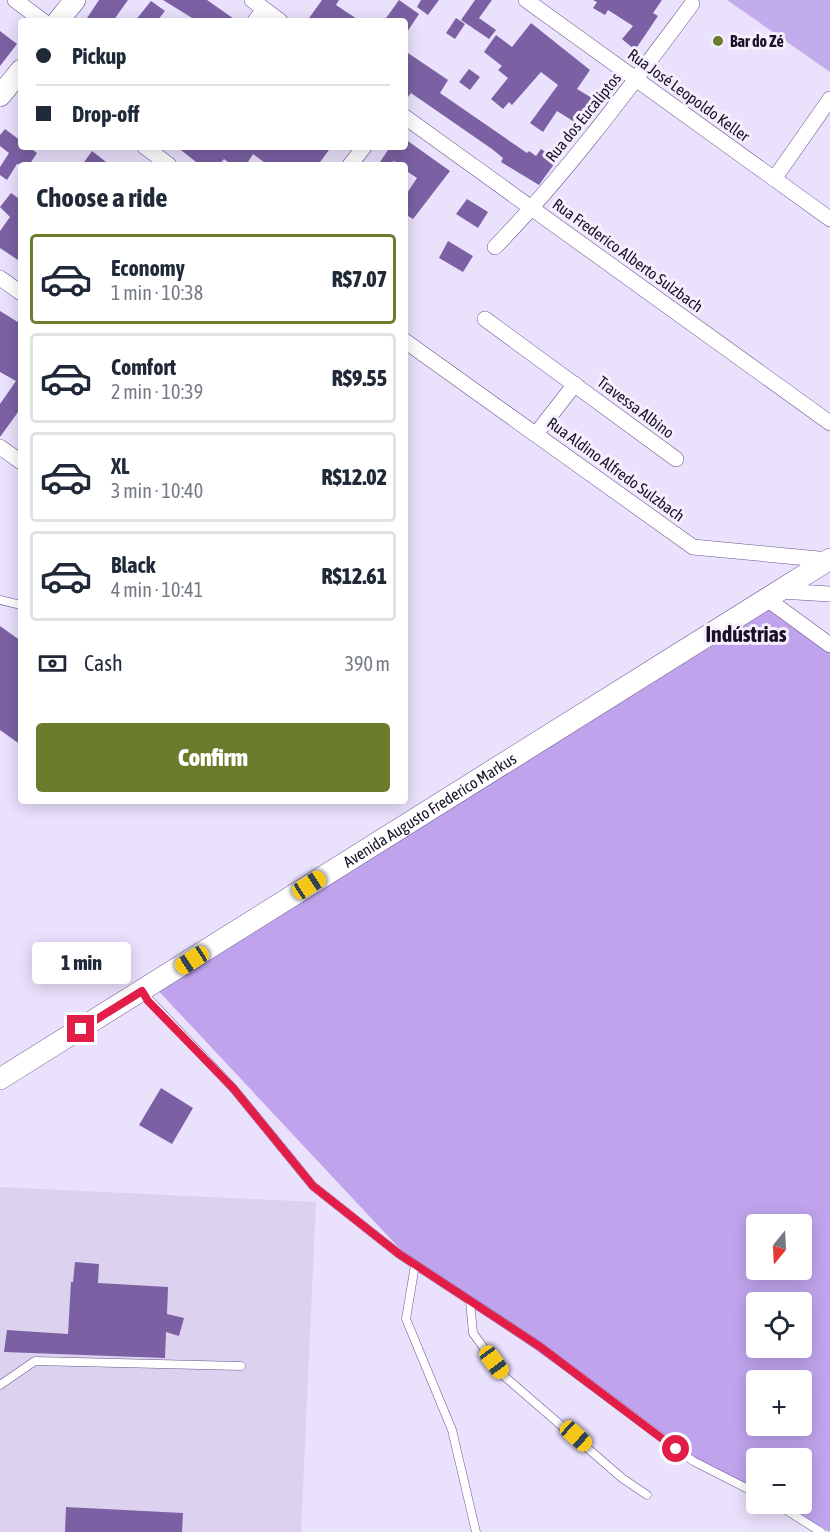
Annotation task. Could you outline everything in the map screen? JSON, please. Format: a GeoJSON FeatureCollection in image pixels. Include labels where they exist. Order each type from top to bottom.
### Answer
{"type":"FeatureCollection","features":[{"type":"Feature","properties":{"kind":"street"},"geometry":{"type":"LineString","coordinates":[[15,0],[39,18]]}},
{"type":"Feature","properties":{"kind":"street"},"geometry":{"type":"LineString","coordinates":[[60,18],[75,0]]}},
{"type":"Feature","properties":{"kind":"street","name":"Rua José Leopoldo Keller"},"geometry":{"type":"LineString","coordinates":[[526,0],[830,219]]}},
{"type":"Feature","properties":{"kind":"street","name":"Rua dos Eucaliptos"},"geometry":{"type":"LineString","coordinates":[[495,247],[533,208],[692,4]]}},
{"type":"Feature","properties":{"kind":"street"},"geometry":{"type":"LineString","coordinates":[[257,10],[274,18]]}},
{"type":"Feature","properties":{"kind":"street"},"geometry":{"type":"LineString","coordinates":[[0,96],[18,73]]}},
{"type":"Feature","properties":{"kind":"street"},"geometry":{"type":"LineString","coordinates":[[774,179],[830,99]]}},
{"type":"Feature","properties":{"kind":"street","name":"Rua Frederico Alberto Sulzbach"},"geometry":{"type":"LineString","coordinates":[[408,119],[830,423]]}},
{"type":"Feature","properties":{"kind":"street"},"geometry":{"type":"LineString","coordinates":[[154,150],[166,162]]}},
{"type":"Feature","properties":{"kind":"street"},"geometry":{"type":"LineString","coordinates":[[352,162],[362,150]]}},
{"type":"Feature","properties":{"kind":"street"},"geometry":{"type":"LineString","coordinates":[[0,278],[18,291]]}},
{"type":"Feature","properties":{"kind":"street","name":"Travessa Albino"},"geometry":{"type":"LineString","coordinates":[[485,319],[676,459]]}},
{"type":"Feature","properties":{"kind":"street","name":"Rua Aldino Alfredo Sulzbach"},"geometry":{"type":"LineString","coordinates":[[408,343],[693,547],[830,560]]}},
{"type":"Feature","properties":{"kind":"street","name":"Travessa Albino"},"geometry":{"type":"LineString","coordinates":[[536,434],[575,384]]}},
{"type":"Feature","properties":{"kind":"street"},"geometry":{"type":"LineString","coordinates":[[0,447],[18,460]]}},
{"type":"Feature","properties":{"kind":"street","name":"Avenida Augusto Frederico Markus"},"geometry":{"type":"LineString","coordinates":[[0,1079],[830,560]]}},
{"type":"Feature","properties":{"kind":"street"},"geometry":{"type":"LineString","coordinates":[[774,595],[830,594]]}},
{"type":"Feature","properties":{"kind":"street"},"geometry":{"type":"LineString","coordinates":[[774,595],[830,645]]}},
{"type":"Feature","properties":{"kind":"lane"},"geometry":{"type":"LineString","coordinates":[[0,600],[18,604]]}},
{"type":"Feature","properties":{"kind":"lane"},"geometry":{"type":"LineString","coordinates":[[142,991],[148,1001],[233,1088],[313,1186],[415,1265],[539,1346],[693,1461],[746,1488]]}},
{"type":"Feature","properties":{"kind":"lane"},"geometry":{"type":"LineString","coordinates":[[415,1265],[406,1319],[452,1430],[476,1532]]}},
{"type":"Feature","properties":{"kind":"lane"},"geometry":{"type":"LineString","coordinates":[[470,1301],[473,1333],[504,1377],[622,1478],[647,1495]]}},
{"type":"Feature","properties":{"kind":"lane"},"geometry":{"type":"LineString","coordinates":[[0,1385],[35,1361],[241,1366]]}},
{"type":"Feature","properties":{"kind":"lane"},"geometry":{"type":"LineString","coordinates":[[792,1514],[821,1532]]}},
{"type":"Feature","properties":{"kind":"shaded area"},"geometry":{"type":"Polygon","coordinates":[[[727,0],[830,0],[830,72],[727,0]]]}},
{"type":"Feature","properties":{"kind":"shaded area"},"geometry":{"type":"Polygon","coordinates":[[[767,599],[830,645],[830,1532],[796,1514],[812,1514],[812,1448],[746,1448],[746,1488],[693,1461],[415,1265],[153,985],[767,599]]]}},
{"type":"Feature","properties":{"kind":"shaded area"},"geometry":{"type":"Polygon","coordinates":[[[0,1187],[316,1202],[301,1532],[0,1532],[0,1187]]]}},
{"type":"Feature","properties":{"kind":"building"},"geometry":{"type":"Polygon","coordinates":[[[99,0],[128,0],[115,18],[87,18],[99,0]]]}},
{"type":"Feature","properties":{"kind":"building"},"geometry":{"type":"Polygon","coordinates":[[[163,0],[207,0],[233,18],[192,18],[163,0]]]}},
{"type":"Feature","properties":{"kind":"building"},"geometry":{"type":"Polygon","coordinates":[[[322,0],[339,0],[336,5],[356,18],[309,18],[322,0]]]}},
{"type":"Feature","properties":{"kind":"building"},"geometry":{"type":"Polygon","coordinates":[[[399,0],[419,14],[408,30],[408,18],[386,18],[399,0]]]}},
{"type":"Feature","properties":{"kind":"building"},"geometry":{"type":"Polygon","coordinates":[[[421,0],[439,0],[428,15],[417,7],[421,0]]]}},
{"type":"Feature","properties":{"kind":"building"},"geometry":{"type":"Polygon","coordinates":[[[475,0],[492,0],[479,18],[496,30],[489,39],[461,20],[475,0]]]}},
{"type":"Feature","properties":{"kind":"building"},"geometry":{"type":"Polygon","coordinates":[[[593,0],[662,0],[653,13],[658,16],[635,50],[622,39],[633,26],[608,10],[605,15],[593,8],[597,2],[593,0]]]}},
{"type":"Feature","properties":{"kind":"building"},"geometry":{"type":"Polygon","coordinates":[[[151,1],[165,11],[159,18],[137,18],[151,1]]]}},
{"type":"Feature","properties":{"kind":"building"},"geometry":{"type":"Polygon","coordinates":[[[456,18],[465,24],[455,39],[446,33],[456,18]]]}},
{"type":"Feature","properties":{"kind":"building"},"geometry":{"type":"Polygon","coordinates":[[[531,23],[590,70],[577,89],[592,98],[576,123],[557,111],[543,132],[530,123],[558,85],[541,72],[512,105],[509,102],[503,109],[491,99],[508,78],[498,70],[502,66],[484,52],[496,35],[512,47],[531,23]]]}},
{"type":"Feature","properties":{"kind":"building"},"geometry":{"type":"Polygon","coordinates":[[[0,31],[17,44],[0,66],[0,31]]]}},
{"type":"Feature","properties":{"kind":"building"},"geometry":{"type":"Polygon","coordinates":[[[408,53],[448,80],[440,93],[527,153],[529,151],[536,156],[541,149],[557,160],[539,185],[501,162],[503,158],[492,149],[411,93],[408,97],[408,53]]]}},
{"type":"Feature","properties":{"kind":"building"},"geometry":{"type":"Polygon","coordinates":[[[469,69],[480,77],[470,90],[459,82],[469,69]]]}},
{"type":"Feature","properties":{"kind":"building"},"geometry":{"type":"Polygon","coordinates":[[[5,129],[18,139],[18,150],[33,150],[37,153],[31,162],[18,162],[7,180],[0,175],[0,167],[9,153],[0,146],[0,135],[5,129]]]}},
{"type":"Feature","properties":{"kind":"building"},"geometry":{"type":"Polygon","coordinates":[[[408,141],[450,171],[413,219],[408,216],[408,192],[417,178],[408,172],[408,162],[380,162],[388,150],[408,150],[408,141]]]}},
{"type":"Feature","properties":{"kind":"building"},"geometry":{"type":"Polygon","coordinates":[[[181,150],[329,150],[320,162],[264,162],[253,154],[248,162],[228,162],[224,159],[222,162],[196,162],[181,150]]]}},
{"type":"Feature","properties":{"kind":"building"},"geometry":{"type":"Polygon","coordinates":[[[92,151],[106,162],[84,162],[92,151]]]}},
{"type":"Feature","properties":{"kind":"building"},"geometry":{"type":"Polygon","coordinates":[[[11,193],[18,198],[18,260],[0,248],[0,231],[10,217],[0,207],[11,193]]]}},
{"type":"Feature","properties":{"kind":"building"},"geometry":{"type":"Polygon","coordinates":[[[467,199],[488,212],[478,228],[456,214],[467,199]]]}},
{"type":"Feature","properties":{"kind":"building"},"geometry":{"type":"Polygon","coordinates":[[[448,241],[473,256],[463,272],[439,258],[448,241]]]}},
{"type":"Feature","properties":{"kind":"building"},"geometry":{"type":"Polygon","coordinates":[[[0,311],[18,322],[18,412],[0,437],[0,404],[16,381],[0,372],[0,311]]]}},
{"type":"Feature","properties":{"kind":"building"},"geometry":{"type":"Polygon","coordinates":[[[0,626],[18,639],[18,743],[0,730],[0,626]]]}},
{"type":"Feature","properties":{"kind":"building"},"geometry":{"type":"Polygon","coordinates":[[[161,1088],[193,1108],[172,1144],[139,1125],[161,1088]]]}},
{"type":"Feature","properties":{"kind":"building"},"geometry":{"type":"Polygon","coordinates":[[[75,1262],[99,1264],[98,1283],[168,1287],[167,1314],[184,1318],[179,1336],[166,1332],[165,1358],[4,1352],[7,1330],[68,1334],[71,1282],[73,1282],[75,1262]]]}},
{"type":"Feature","properties":{"kind":"building"},"geometry":{"type":"Polygon","coordinates":[[[66,1507],[183,1513],[182,1532],[65,1532],[66,1507]]]}},
{"type":"Feature","properties":{"kind":"place","name":"Bar do Zé"},"geometry":{"type":"Point","coordinates":[718,41]}},
{"type":"Feature","properties":{"kind":"district","name":"Indústrias"},"geometry":{"type":"Point","coordinates":[746,634]}},
{"type":"Feature","properties":{"kind":"route"},"geometry":{"type":"LineString","coordinates":[[81,1029],[142,991],[159,1013],[201,1053],[233,1088],[313,1186],[399,1254],[539,1346],[676,1449]]}}]}
